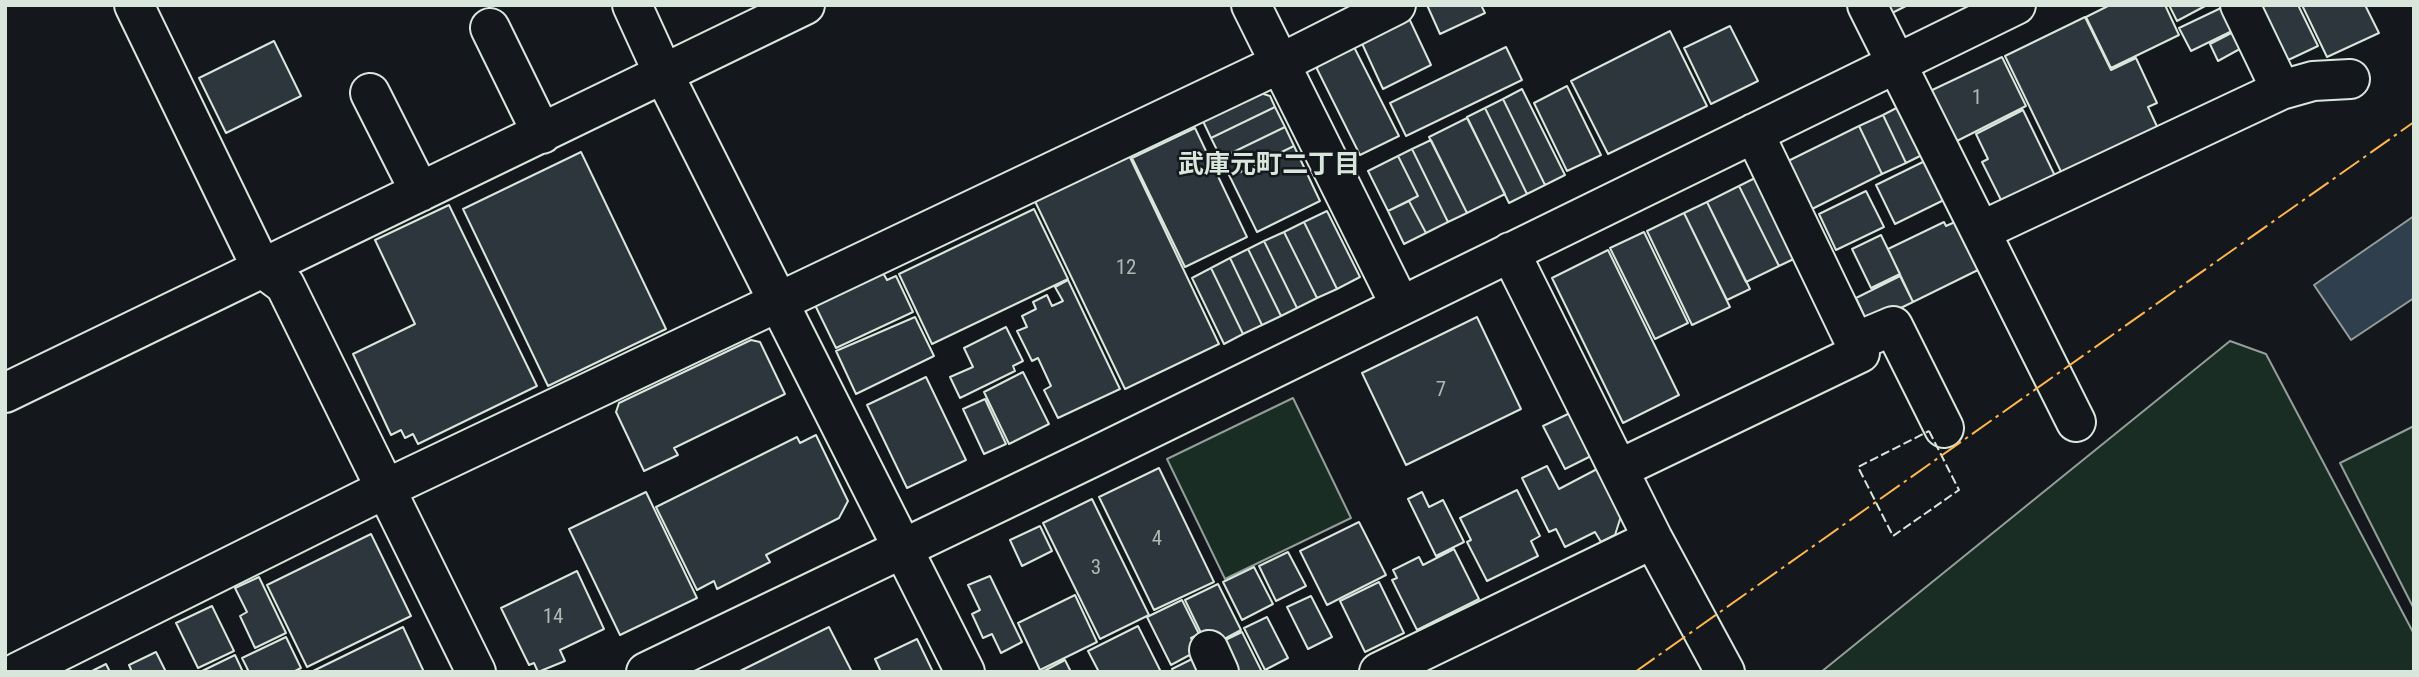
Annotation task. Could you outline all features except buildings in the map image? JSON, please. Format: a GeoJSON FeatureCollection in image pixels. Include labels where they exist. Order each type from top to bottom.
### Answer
{"type":"FeatureCollection","features":[{"type":"Feature","properties":{"kind":"street"},"geometry":{"type":"LineString","coordinates":[[134,5],[261,267],[285,285],[476,672]]}},
{"type":"Feature","properties":{"kind":"street"},"geometry":{"type":"LineString","coordinates":[[632,5],[664,75],[965,672]]}},
{"type":"Feature","properties":{"kind":"street"},"geometry":{"type":"LineString","coordinates":[[5,393],[805,5]]}},
{"type":"Feature","properties":{"kind":"street"},"geometry":{"type":"LineString","coordinates":[[1251,5],[1400,305]]}},
{"type":"Feature","properties":{"kind":"street"},"geometry":{"type":"LineString","coordinates":[[18,672],[386,489],[1279,64],[1396,5]]}},
{"type":"Feature","properties":{"kind":"street"},"geometry":{"type":"LineString","coordinates":[[1867,5],[2076,422]]}},
{"type":"Feature","properties":{"kind":"street"},"geometry":{"type":"LineString","coordinates":[[646,672],[2016,5]]}},
{"type":"Feature","properties":{"kind":"street"},"geometry":{"type":"LineString","coordinates":[[2240,5],[2281,90]]}},
{"type":"Feature","properties":{"kind":"street"},"geometry":{"type":"LineString","coordinates":[[490,28],[542,134]]}},
{"type":"Feature","properties":{"kind":"street"},"geometry":{"type":"LineString","coordinates":[[1981,231],[2281,90],[2313,81],[2350,79]]}},
{"type":"Feature","properties":{"kind":"street"},"geometry":{"type":"LineString","coordinates":[[370,93],[420,192]]}},
{"type":"Feature","properties":{"kind":"street"},"geometry":{"type":"LineString","coordinates":[[1619,469],[1860,353],[1754,133]]}},
{"type":"Feature","properties":{"kind":"street"},"geometry":{"type":"LineString","coordinates":[[1510,252],[1653,539],[1726,672]]}},
{"type":"Feature","properties":{"kind":"street"},"geometry":{"type":"LineString","coordinates":[[1855,342],[1893,326],[1944,428]]}},
{"type":"Feature","properties":{"kind":"street"},"geometry":{"type":"LineString","coordinates":[[1379,672],[1653,539]]}},
{"type":"Feature","properties":{"kind":"green space"},"geometry":{"type":"Polygon","coordinates":[[[2230,341],[2266,354],[2414,634],[2414,672],[1821,672],[2230,341]]]}},
{"type":"Feature","properties":{"kind":"green space"},"geometry":{"type":"Polygon","coordinates":[[[1293,398],[1351,518],[1225,579],[1167,459],[1293,398]]]}},
{"type":"Feature","properties":{"kind":"green space"},"geometry":{"type":"Polygon","coordinates":[[[2414,426],[2414,609],[2340,463],[2414,426]]]}},
{"type":"Feature","properties":{"kind":"water"},"geometry":{"type":"Polygon","coordinates":[[[2414,216],[2414,298],[2351,340],[2314,285],[2414,216]]]}},
{"type":"Feature","properties":{"kind":"fence"},"geometry":{"type":"LineString","coordinates":[[1929,431],[1959,490],[1893,536],[1858,467],[1929,431]]}},
{"type":"Feature","properties":{"kind":"power"},"geometry":{"type":"LineString","coordinates":[[1635,672],[2414,122]]}},
{"type":"Feature","properties":{"kind":"district","name":"武庫元町二丁目"},"geometry":{"type":"Point","coordinates":[1269,166]}}]}
